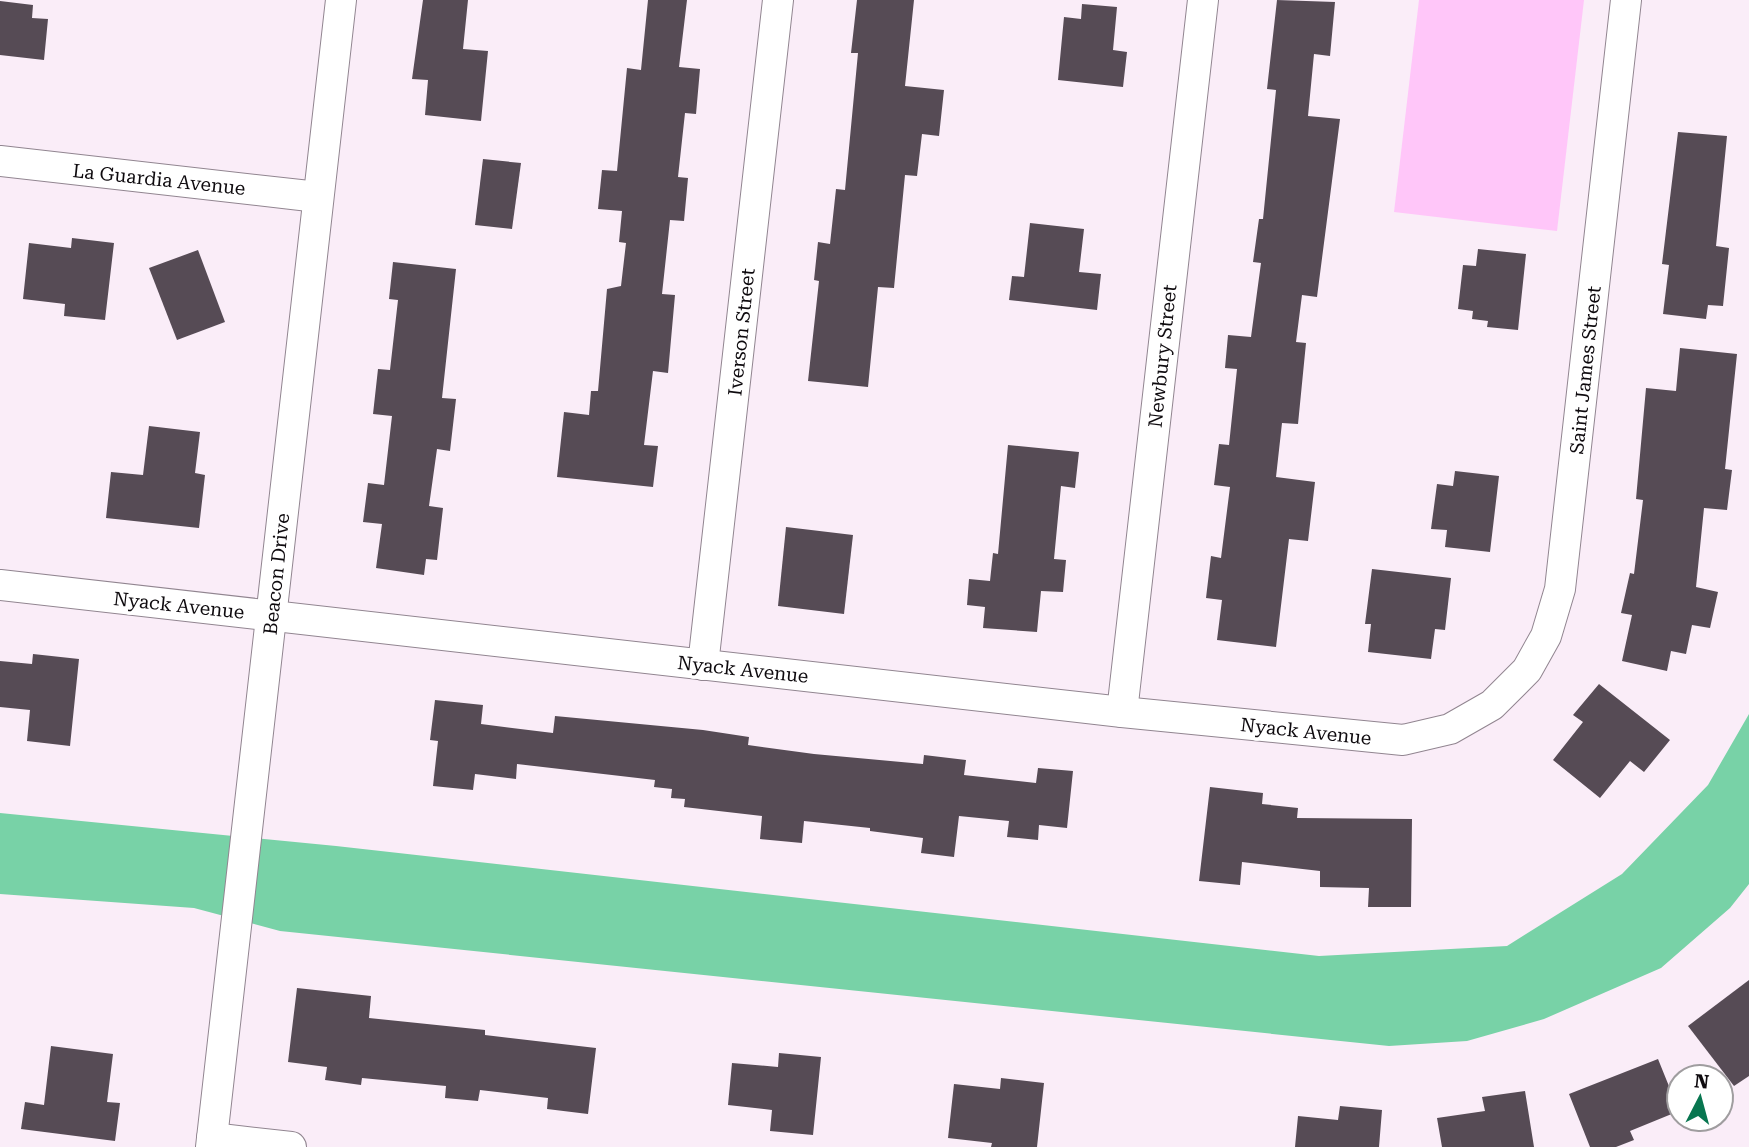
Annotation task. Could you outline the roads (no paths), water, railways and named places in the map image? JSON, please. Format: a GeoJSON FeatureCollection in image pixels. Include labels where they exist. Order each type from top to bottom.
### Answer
{"type":"FeatureCollection","features":[{"type":"Feature","properties":{"kind":"street","name":"Beacon Drive"},"geometry":{"type":"LineString","coordinates":[[211,1143],[341,0]]}},
{"type":"Feature","properties":{"kind":"street","name":"Iverson Street"},"geometry":{"type":"LineString","coordinates":[[703,665],[778,0]]}},
{"type":"Feature","properties":{"kind":"street","name":"Newbury Street"},"geometry":{"type":"LineString","coordinates":[[1122,712],[1203,0]]}},
{"type":"Feature","properties":{"kind":"street","name":"Saint James Street"},"geometry":{"type":"LineString","coordinates":[[1480,712],[1492,705],[1527,670],[1546,636],[1560,589],[1626,0]]}},
{"type":"Feature","properties":{"kind":"street","name":"La Guardia Avenue"},"geometry":{"type":"LineString","coordinates":[[0,161],[318,197]]}},
{"type":"Feature","properties":{"kind":"street","name":"Nyack Avenue"},"geometry":{"type":"LineString","coordinates":[[0,585],[1122,712],[1403,740],[1450,729],[1480,712]]}},
{"type":"Feature","properties":{"kind":"street"},"geometry":{"type":"LineString","coordinates":[[211,1143],[291,1147]]}}]}
